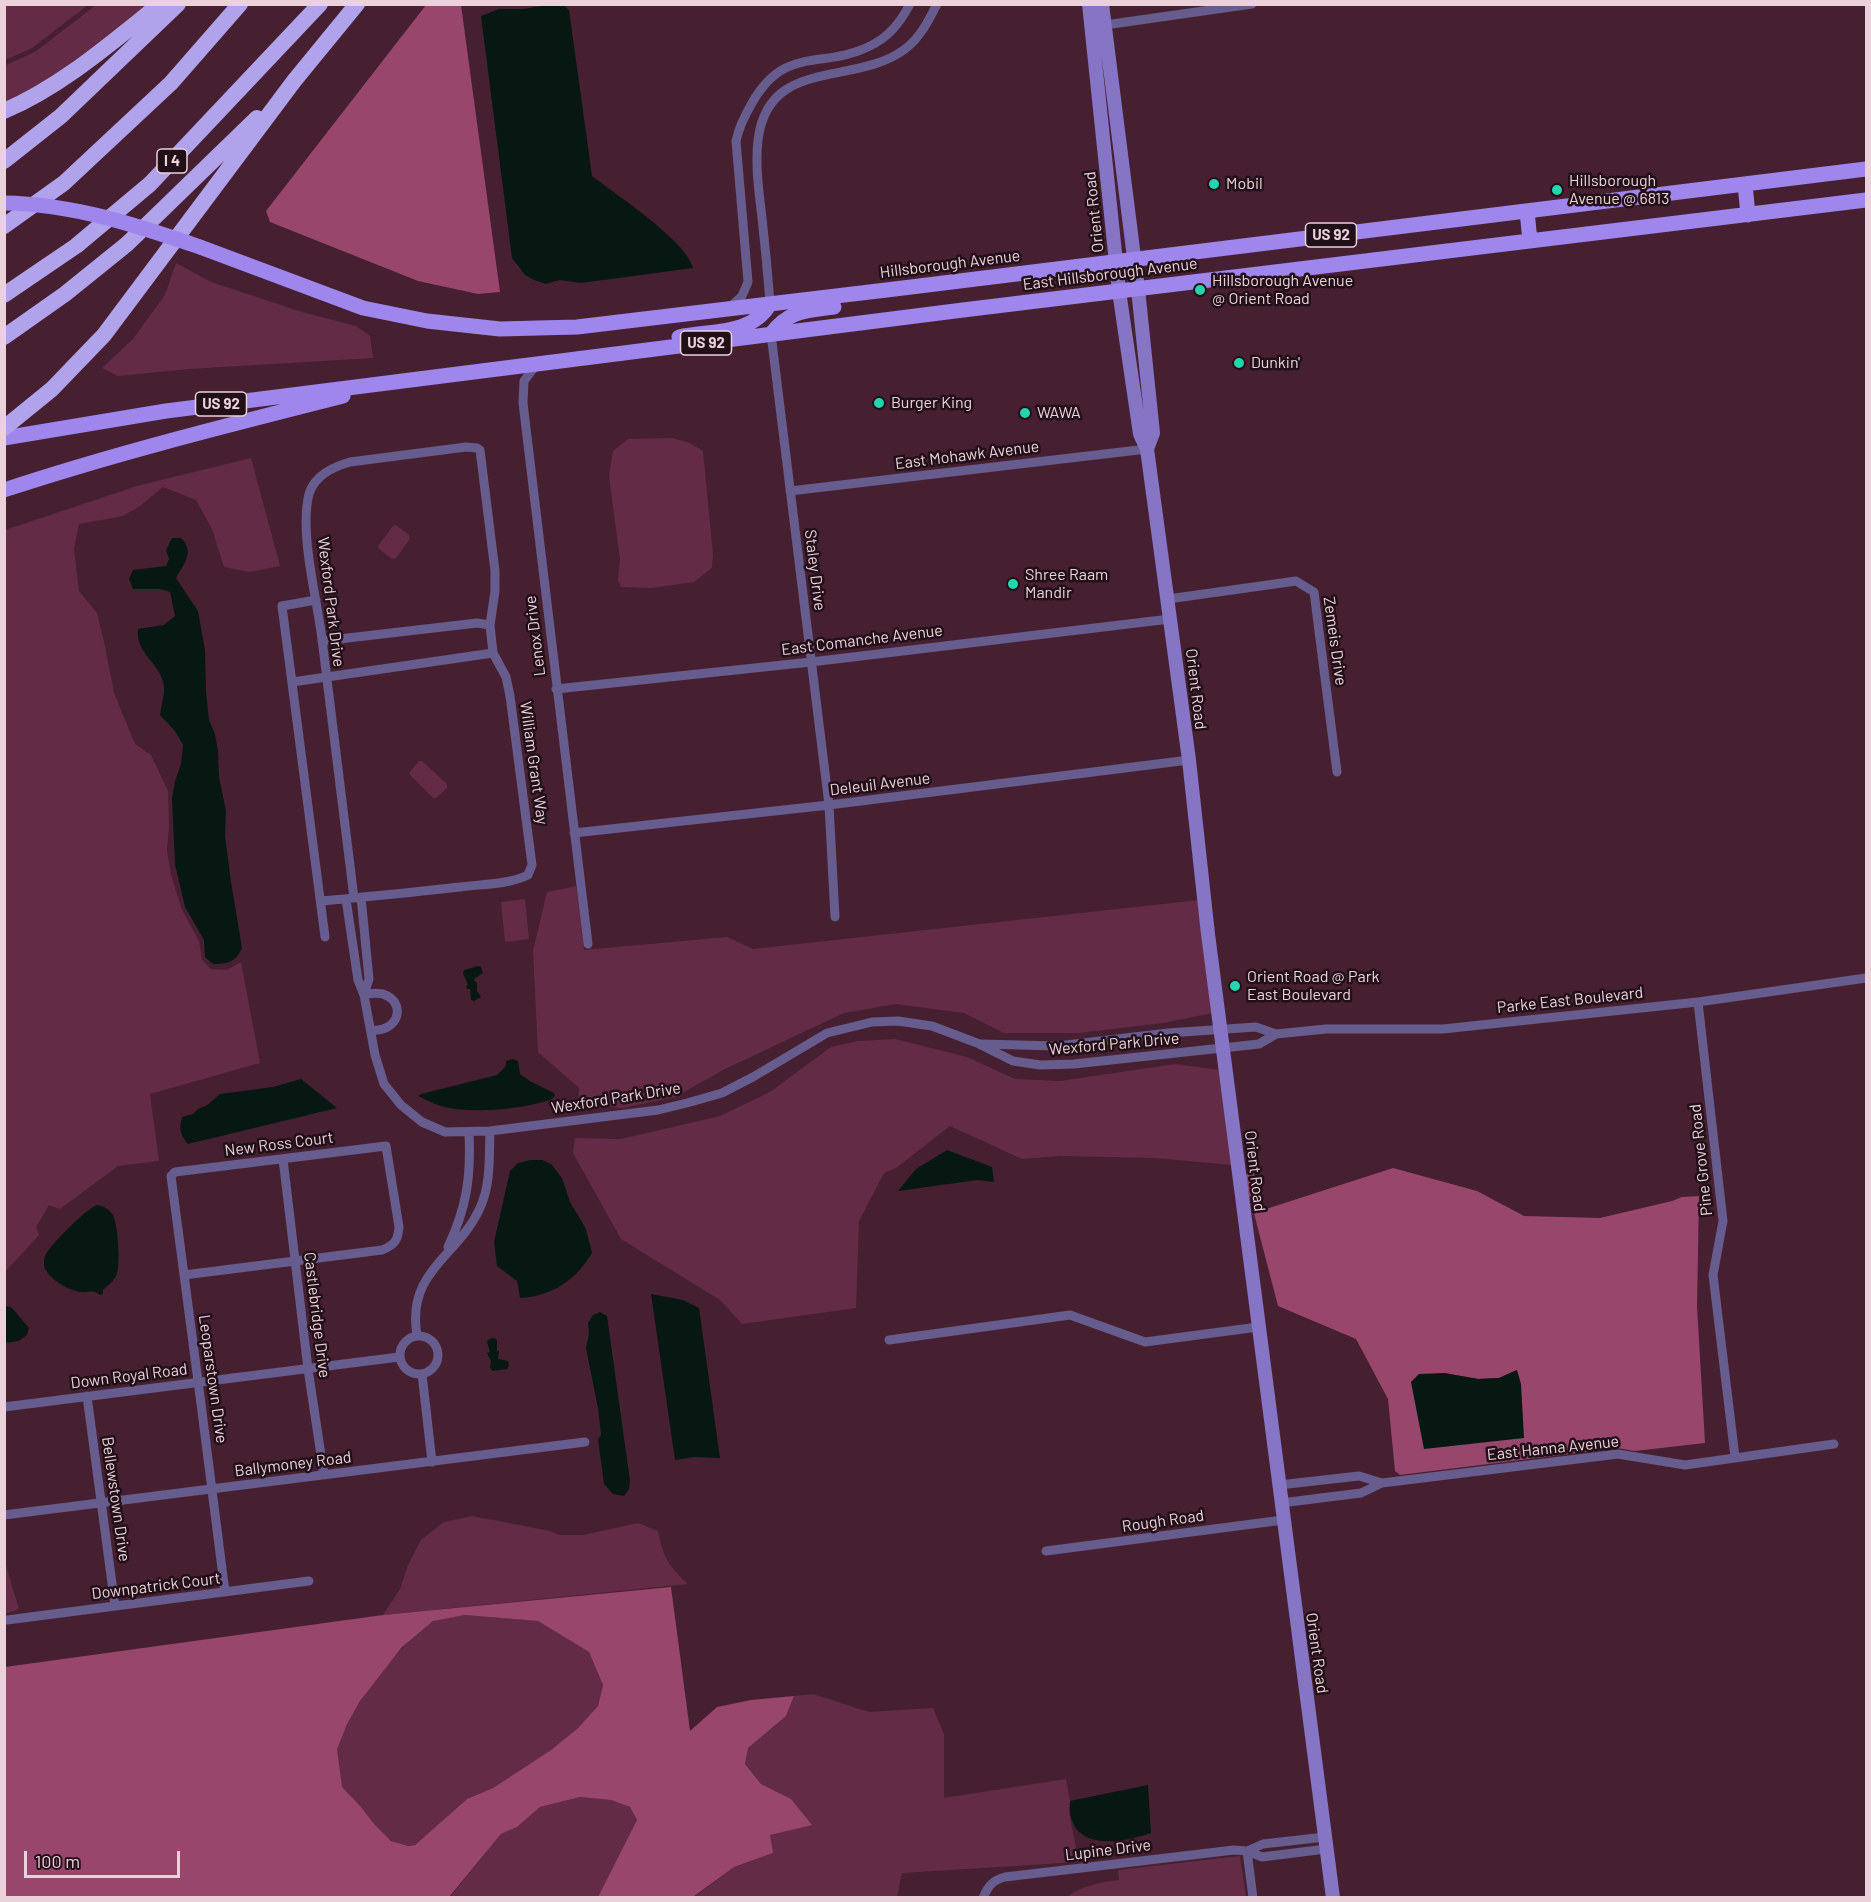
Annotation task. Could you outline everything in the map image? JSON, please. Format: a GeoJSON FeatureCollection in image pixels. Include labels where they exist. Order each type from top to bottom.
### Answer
{"type":"FeatureCollection","features":[{"type":"Feature","properties":{"kind":"highway"},"geometry":{"type":"LineString","coordinates":[[4,111],[31,100],[79,68],[160,4]]}},
{"type":"Feature","properties":{"kind":"highway"},"geometry":{"type":"LineString","coordinates":[[4,161],[61,116],[178,4]]}},
{"type":"Feature","properties":{"kind":"highway"},"geometry":{"type":"LineString","coordinates":[[4,226],[64,183],[162,91],[240,4]]}},
{"type":"Feature","properties":{"kind":"highway","name":"I 4"},"geometry":{"type":"LineString","coordinates":[[4,296],[76,246],[150,184],[320,4]]}},
{"type":"Feature","properties":{"kind":"highway"},"geometry":{"type":"LineString","coordinates":[[4,428],[52,389],[104,335],[294,81],[357,4]]}},
{"type":"Feature","properties":{"kind":"highway"},"geometry":{"type":"LineString","coordinates":[[4,337],[65,294],[127,244],[294,81]]}},
{"type":"Feature","properties":{"kind":"main road","name":"East Hillsborough Avenue"},"geometry":{"type":"LineString","coordinates":[[1135,259],[1866,169]]}},
{"type":"Feature","properties":{"kind":"main road"},"geometry":{"type":"LineString","coordinates":[[1745,184],[1748,215]]}},
{"type":"Feature","properties":{"kind":"main road","name":"East Hillsborough Avenue"},"geometry":{"type":"LineString","coordinates":[[536,364],[1866,200]]}},
{"type":"Feature","properties":{"kind":"main road","name":"US 92"},"geometry":{"type":"LineString","coordinates":[[4,203],[21,203],[84,212],[131,223],[363,308],[427,321],[500,329],[577,327],[770,304]]}},
{"type":"Feature","properties":{"kind":"main road"},"geometry":{"type":"LineString","coordinates":[[1527,211],[1530,241]]}},
{"type":"Feature","properties":{"kind":"main road","name":"Hillsborough Avenue"},"geometry":{"type":"LineString","coordinates":[[770,304],[1135,259]]}},
{"type":"Feature","properties":{"kind":"main road"},"geometry":{"type":"LineString","coordinates":[[771,334],[781,321],[800,312],[867,302],[903,288]]}},
{"type":"Feature","properties":{"kind":"main road"},"geometry":{"type":"LineString","coordinates":[[641,351],[670,339],[748,326],[760,318],[770,304]]}},
{"type":"Feature","properties":{"kind":"main road","name":"US 92"},"geometry":{"type":"LineString","coordinates":[[4,438],[166,411],[536,364]]}},
{"type":"Feature","properties":{"kind":"main road"},"geometry":{"type":"LineString","coordinates":[[4,490],[181,436],[410,380]]}},
{"type":"Feature","properties":{"kind":"street"},"geometry":{"type":"LineString","coordinates":[[728,309],[742,296],[748,282],[736,141],[739,129],[754,100],[771,78],[792,66],[804,61],[852,52],[877,42],[896,26],[910,4]]}},
{"type":"Feature","properties":{"kind":"street"},"geometry":{"type":"LineString","coordinates":[[770,304],[757,166],[758,139],[766,113],[777,97],[800,81],[870,66],[906,49],[921,33],[937,4]]}},
{"type":"Feature","properties":{"kind":"street","name":"Orient Road"},"geometry":{"type":"LineString","coordinates":[[1089,4],[1119,291],[1140,434],[1148,449],[1168,599],[1222,1049],[1333,1898]]}},
{"type":"Feature","properties":{"kind":"street","name":"Orient Road"},"geometry":{"type":"LineString","coordinates":[[1102,4],[1135,259],[1153,433],[1148,449]]}},
{"type":"Feature","properties":{"kind":"street"},"geometry":{"type":"LineString","coordinates":[[1105,25],[1182,9],[1252,4]]}},
{"type":"Feature","properties":{"kind":"street","name":"Staley Drive"},"geometry":{"type":"LineString","coordinates":[[771,334],[829,805],[835,917]]}},
{"type":"Feature","properties":{"kind":"street","name":"Lenox Drive"},"geometry":{"type":"LineString","coordinates":[[536,364],[524,381],[523,403],[588,944]]}},
{"type":"Feature","properties":{"kind":"street","name":"Wexford Park Drive"},"geometry":{"type":"LineString","coordinates":[[364,995],[369,979],[354,898],[309,551],[306,510],[310,491],[321,476],[332,468],[350,462],[466,447],[480,450]]}},
{"type":"Feature","properties":{"kind":"street","name":"East Mohawk Avenue"},"geometry":{"type":"LineString","coordinates":[[790,491],[1148,449]]}},
{"type":"Feature","properties":{"kind":"street","name":"William Grant Way"},"geometry":{"type":"LineString","coordinates":[[321,901],[516,880],[528,875],[532,865],[510,696],[506,677],[492,653],[490,625],[495,591],[495,571],[480,450]]}},
{"type":"Feature","properties":{"kind":"street","name":"Zemeis Drive"},"geometry":{"type":"LineString","coordinates":[[1168,599],[1296,581],[1314,592],[1337,772]]}},
{"type":"Feature","properties":{"kind":"street"},"geometry":{"type":"LineString","coordinates":[[316,600],[282,606],[325,937]]}},
{"type":"Feature","properties":{"kind":"street","name":"East Comanche Avenue"},"geometry":{"type":"LineString","coordinates":[[556,689],[811,662],[1170,619]]}},
{"type":"Feature","properties":{"kind":"street"},"geometry":{"type":"LineString","coordinates":[[322,641],[477,623],[490,625]]}},
{"type":"Feature","properties":{"kind":"street"},"geometry":{"type":"LineString","coordinates":[[292,682],[492,653]]}},
{"type":"Feature","properties":{"kind":"street","name":"Deleuil Avenue"},"geometry":{"type":"LineString","coordinates":[[574,833],[829,805],[1189,760]]}},
{"type":"Feature","properties":{"kind":"street","name":"Wexford Park Drive"},"geometry":{"type":"LineString","coordinates":[[354,898],[358,980],[364,995],[375,1055],[384,1084],[401,1106],[422,1122],[445,1132],[490,1131],[658,1110],[687,1103],[722,1093],[828,1033],[848,1026],[872,1022],[898,1021],[932,1026],[977,1043],[1013,1061],[1040,1065],[1074,1064],[1222,1049]]}},
{"type":"Feature","properties":{"kind":"street","name":"Parke East Boulevard"},"geometry":{"type":"LineString","coordinates":[[1222,1049],[1259,1044],[1276,1034],[1326,1029],[1443,1029],[1698,1002],[1866,978]]}},
{"type":"Feature","properties":{"kind":"street"},"geometry":{"type":"LineString","coordinates":[[364,995],[384,993],[393,999],[397,1008],[397,1018],[391,1027],[381,1031],[371,1030]]}},
{"type":"Feature","properties":{"kind":"street","name":"Pine Grove Road"},"geometry":{"type":"LineString","coordinates":[[1698,1002],[1723,1221],[1713,1275],[1735,1458]]}},
{"type":"Feature","properties":{"kind":"street","name":"Parke East Boulevard"},"geometry":{"type":"LineString","coordinates":[[1220,1029],[1256,1027],[1276,1034]]}},
{"type":"Feature","properties":{"kind":"street","name":"Wexford Park Drive"},"geometry":{"type":"LineString","coordinates":[[977,1043],[1059,1047],[1168,1033],[1220,1029]]}},
{"type":"Feature","properties":{"kind":"street"},"geometry":{"type":"LineString","coordinates":[[417,1335],[414,1319],[418,1292],[446,1253],[472,1223],[486,1193],[490,1131]]}},
{"type":"Feature","properties":{"kind":"street"},"geometry":{"type":"LineString","coordinates":[[446,1253],[459,1224],[467,1194],[470,1163],[468,1132]]}},
{"type":"Feature","properties":{"kind":"street","name":"New Ross Court"},"geometry":{"type":"LineString","coordinates":[[175,1172],[386,1146],[399,1227],[398,1238],[392,1246],[382,1250],[295,1261]]}},
{"type":"Feature","properties":{"kind":"street","name":"Castlebridge Drive"},"geometry":{"type":"LineString","coordinates":[[283,1159],[308,1368],[324,1475]]}},
{"type":"Feature","properties":{"kind":"street","name":"Leoparstown Drive"},"geometry":{"type":"LineString","coordinates":[[175,1172],[171,1176],[225,1592]]}},
{"type":"Feature","properties":{"kind":"street"},"geometry":{"type":"LineString","coordinates":[[184,1275],[295,1261]]}},
{"type":"Feature","properties":{"kind":"street"},"geometry":{"type":"LineString","coordinates":[[889,1340],[1070,1315],[1145,1342],[1258,1328]]}},
{"type":"Feature","properties":{"kind":"street"},"geometry":{"type":"LineString","coordinates":[[417,1335],[424,1335],[431,1339],[439,1352],[435,1366],[422,1374],[414,1374],[407,1370],[399,1357],[403,1342],[417,1335]]}},
{"type":"Feature","properties":{"kind":"street","name":"Down Royal Road"},"geometry":{"type":"LineString","coordinates":[[4,1407],[399,1357]]}},
{"type":"Feature","properties":{"kind":"street"},"geometry":{"type":"LineString","coordinates":[[422,1374],[432,1462]]}},
{"type":"Feature","properties":{"kind":"street","name":"Bellewstown Drive"},"geometry":{"type":"LineString","coordinates":[[87,1396],[115,1606]]}},
{"type":"Feature","properties":{"kind":"street","name":"Ballymoney Road"},"geometry":{"type":"LineString","coordinates":[[4,1515],[585,1442]]}},
{"type":"Feature","properties":{"kind":"street","name":"East Hanna Avenue"},"geometry":{"type":"LineString","coordinates":[[1281,1503],[1361,1493],[1382,1483],[1618,1454],[1685,1465],[1834,1444]]}},
{"type":"Feature","properties":{"kind":"street","name":"East Hanna Avenue"},"geometry":{"type":"LineString","coordinates":[[1279,1485],[1359,1476],[1382,1483]]}},
{"type":"Feature","properties":{"kind":"street","name":"Rough Road"},"geometry":{"type":"LineString","coordinates":[[1046,1551],[1283,1520]]}},
{"type":"Feature","properties":{"kind":"street","name":"Downpatrick Court"},"geometry":{"type":"LineString","coordinates":[[7,1620],[309,1581]]}},
{"type":"Feature","properties":{"kind":"street","name":"Lupine Drive"},"geometry":{"type":"LineString","coordinates":[[983,1898],[991,1884],[1005,1877],[1234,1850],[1247,1851],[1263,1844],[1326,1843]]}},
{"type":"Feature","properties":{"kind":"street"},"geometry":{"type":"LineString","coordinates":[[1247,1851],[1253,1898]]}},
{"type":"Feature","properties":{"kind":"shaded area"},"geometry":{"type":"Polygon","coordinates":[[[5,4],[88,5],[32,48],[5,60],[5,4]]]}},
{"type":"Feature","properties":{"kind":"shaded area"},"geometry":{"type":"Polygon","coordinates":[[[96,5],[150,5],[76,63],[5,105],[4,66],[35,52],[96,5]]]}},
{"type":"Feature","properties":{"kind":"shaded area"},"geometry":{"type":"Polygon","coordinates":[[[426,5],[461,5],[500,292],[478,294],[418,281],[270,222],[266,211],[426,5]]]}},
{"type":"Feature","properties":{"kind":"shaded area"},"geometry":{"type":"Polygon","coordinates":[[[563,5],[569,10],[592,176],[665,232],[688,257],[693,268],[581,283],[560,280],[546,284],[525,275],[512,258],[481,16],[499,9],[524,9],[563,5]]]}},
{"type":"Feature","properties":{"kind":"shaded area"},"geometry":{"type":"Polygon","coordinates":[[[176,263],[211,282],[302,312],[356,326],[370,336],[373,358],[189,369],[118,376],[102,368],[133,339],[165,295],[176,263]]]}},
{"type":"Feature","properties":{"kind":"shaded area"},"geometry":{"type":"Polygon","coordinates":[[[672,438],[690,443],[703,451],[713,555],[712,568],[694,582],[651,588],[621,587],[618,580],[620,560],[609,476],[613,451],[628,439],[672,438]]]}},
{"type":"Feature","properties":{"kind":"shaded area"},"geometry":{"type":"Polygon","coordinates":[[[251,458],[280,566],[249,572],[224,567],[212,529],[196,500],[163,487],[140,506],[123,516],[79,524],[74,549],[79,591],[97,613],[114,693],[135,744],[151,755],[168,791],[167,850],[171,875],[182,910],[199,941],[202,960],[211,969],[227,970],[241,962],[260,1063],[150,1094],[159,1161],[118,1166],[60,1209],[49,1205],[36,1227],[39,1235],[5,1272],[5,530],[137,486],[251,458]]]}},
{"type":"Feature","properties":{"kind":"shaded area"},"geometry":{"type":"Polygon","coordinates":[[[396,525],[409,535],[410,539],[396,558],[392,559],[378,546],[396,525]]]}},
{"type":"Feature","properties":{"kind":"shaded area"},"geometry":{"type":"Polygon","coordinates":[[[172,538],[181,538],[188,553],[176,578],[198,611],[205,650],[209,720],[215,734],[219,777],[226,811],[225,836],[242,948],[234,959],[223,963],[213,964],[205,957],[204,940],[185,907],[175,864],[172,798],[181,764],[183,745],[175,731],[160,715],[164,689],[162,678],[144,652],[138,638],[138,629],[164,625],[175,616],[170,592],[160,589],[133,589],[129,579],[133,570],[166,566],[169,559],[166,550],[172,538]]]}},
{"type":"Feature","properties":{"kind":"shaded area"},"geometry":{"type":"Polygon","coordinates":[[[419,761],[422,761],[447,784],[447,788],[436,798],[433,798],[410,775],[419,761]]]}},
{"type":"Feature","properties":{"kind":"shaded area"},"geometry":{"type":"Polygon","coordinates":[[[576,886],[584,950],[727,937],[753,949],[1199,900],[1213,1013],[1163,1023],[1079,1033],[1004,1033],[964,1013],[896,1004],[844,1013],[725,1069],[675,1097],[622,1108],[578,1103],[579,1088],[538,1052],[533,951],[547,892],[576,886]]]}},
{"type":"Feature","properties":{"kind":"shaded area"},"geometry":{"type":"Polygon","coordinates":[[[525,899],[529,939],[505,942],[501,902],[525,899]]]}},
{"type":"Feature","properties":{"kind":"shaded area"},"geometry":{"type":"Polygon","coordinates":[[[481,967],[483,973],[474,979],[481,997],[474,1001],[471,1000],[470,989],[467,989],[468,985],[463,973],[464,970],[481,967]]]}},
{"type":"Feature","properties":{"kind":"shaded area"},"geometry":{"type":"Polygon","coordinates":[[[895,1039],[967,1057],[1015,1079],[1060,1081],[1175,1064],[1220,1070],[1232,1165],[1155,1158],[1059,1156],[1022,1159],[950,1126],[896,1168],[884,1173],[859,1221],[856,1308],[742,1324],[720,1300],[621,1239],[573,1153],[575,1138],[621,1139],[720,1116],[770,1092],[831,1047],[858,1041],[895,1039]]]}},
{"type":"Feature","properties":{"kind":"shaded area"},"geometry":{"type":"Polygon","coordinates":[[[513,1059],[518,1061],[520,1074],[554,1093],[555,1096],[541,1103],[499,1109],[469,1110],[434,1104],[418,1096],[497,1075],[506,1066],[506,1061],[513,1059]]]}},
{"type":"Feature","properties":{"kind":"shaded area"},"geometry":{"type":"Polygon","coordinates":[[[301,1079],[337,1108],[188,1144],[183,1138],[180,1128],[182,1117],[193,1114],[220,1094],[273,1087],[301,1079]]]}},
{"type":"Feature","properties":{"kind":"shaded area"},"geometry":{"type":"Polygon","coordinates":[[[947,1150],[992,1167],[994,1182],[977,1180],[898,1191],[916,1169],[947,1150]]]}},
{"type":"Feature","properties":{"kind":"shaded area"},"geometry":{"type":"Polygon","coordinates":[[[542,1160],[551,1164],[562,1178],[570,1202],[586,1229],[592,1253],[578,1272],[562,1285],[542,1294],[520,1298],[517,1281],[497,1266],[494,1242],[510,1171],[518,1163],[542,1160]]]}},
{"type":"Feature","properties":{"kind":"shaded area"},"geometry":{"type":"Polygon","coordinates":[[[1393,1168],[1477,1191],[1524,1216],[1600,1218],[1682,1197],[1699,1196],[1697,1306],[1705,1443],[1635,1451],[1617,1448],[1400,1475],[1395,1471],[1388,1399],[1356,1339],[1278,1306],[1244,1175],[1254,1173],[1259,1206],[1263,1210],[1393,1168]],[[1517,1370],[1499,1378],[1478,1379],[1444,1373],[1424,1449],[1517,1370]]]}},
{"type":"Feature","properties":{"kind":"shaded area"},"geometry":{"type":"Polygon","coordinates":[[[97,1205],[106,1208],[113,1215],[118,1246],[118,1271],[100,1295],[95,1292],[77,1291],[65,1287],[54,1280],[44,1266],[45,1256],[53,1244],[77,1220],[97,1205]]]}},
{"type":"Feature","properties":{"kind":"shaded area"},"geometry":{"type":"Polygon","coordinates":[[[651,1294],[683,1300],[699,1308],[720,1458],[694,1457],[675,1460],[651,1294]]]}},
{"type":"Feature","properties":{"kind":"shaded area"},"geometry":{"type":"Polygon","coordinates":[[[5,1306],[11,1307],[29,1328],[27,1335],[19,1341],[5,1343],[5,1306]]]}},
{"type":"Feature","properties":{"kind":"shaded area"},"geometry":{"type":"Polygon","coordinates":[[[600,1312],[607,1316],[630,1481],[629,1489],[624,1496],[613,1494],[604,1484],[598,1439],[601,1435],[598,1408],[586,1348],[589,1334],[588,1323],[593,1315],[600,1312]]]}},
{"type":"Feature","properties":{"kind":"shaded area"},"geometry":{"type":"Polygon","coordinates":[[[494,1338],[497,1340],[498,1359],[508,1361],[507,1369],[493,1371],[490,1368],[491,1361],[487,1353],[490,1352],[487,1342],[494,1338]]]}},
{"type":"Feature","properties":{"kind":"shaded area"},"geometry":{"type":"Polygon","coordinates":[[[1517,1370],[1521,1384],[1524,1438],[1424,1449],[1411,1382],[1419,1374],[1444,1373],[1478,1379],[1499,1378],[1517,1370]]]}},
{"type":"Feature","properties":{"kind":"shaded area"},"geometry":{"type":"Polygon","coordinates":[[[472,1516],[550,1531],[559,1535],[583,1535],[638,1523],[658,1531],[667,1561],[688,1584],[383,1615],[400,1589],[408,1565],[421,1540],[444,1522],[472,1516]]]}},
{"type":"Feature","properties":{"kind":"shaded area"},"geometry":{"type":"Polygon","coordinates":[[[4,1559],[19,1609],[5,1614],[4,1614],[4,1559]]]}},
{"type":"Feature","properties":{"kind":"shaded area"},"geometry":{"type":"Polygon","coordinates":[[[671,1587],[690,1731],[717,1707],[751,1700],[794,1696],[786,1716],[748,1748],[745,1764],[761,1784],[791,1799],[812,1825],[770,1835],[773,1853],[734,1867],[693,1897],[598,1897],[637,1820],[630,1807],[611,1800],[580,1797],[540,1807],[517,1827],[501,1834],[449,1897],[5,1897],[5,1667],[383,1615],[671,1587]],[[465,1615],[433,1621],[402,1647],[360,1701],[337,1749],[342,1787],[391,1841],[408,1846],[415,1845],[467,1799],[493,1788],[551,1750],[578,1728],[598,1706],[603,1685],[589,1652],[538,1621],[465,1615]]]}},
{"type":"Feature","properties":{"kind":"shaded area"},"geometry":{"type":"Polygon","coordinates":[[[465,1615],[538,1621],[589,1652],[603,1685],[598,1706],[578,1728],[551,1750],[493,1788],[467,1799],[415,1845],[394,1842],[379,1830],[342,1788],[337,1748],[342,1734],[363,1698],[408,1642],[434,1621],[465,1615]]]}},
{"type":"Feature","properties":{"kind":"shaded area"},"geometry":{"type":"Polygon","coordinates":[[[813,1694],[869,1712],[933,1708],[944,1734],[944,1798],[1066,1779],[1070,1801],[1069,1813],[1079,1862],[902,1873],[897,1897],[693,1898],[734,1867],[773,1853],[769,1835],[791,1799],[761,1784],[745,1764],[748,1748],[786,1716],[794,1696],[813,1694]]]}},
{"type":"Feature","properties":{"kind":"shaded area"},"geometry":{"type":"Polygon","coordinates":[[[1148,1785],[1151,1833],[1110,1841],[1085,1836],[1076,1829],[1071,1817],[1070,1801],[1148,1785]]]}},
{"type":"Feature","properties":{"kind":"shaded area"},"geometry":{"type":"Polygon","coordinates":[[[580,1797],[611,1800],[630,1807],[637,1820],[598,1897],[449,1898],[501,1834],[517,1827],[540,1807],[580,1797]]]}},
{"type":"Feature","properties":{"kind":"shaded area"},"geometry":{"type":"Polygon","coordinates":[[[1240,1856],[1246,1897],[1067,1897],[1092,1885],[1119,1880],[1118,1870],[1240,1856]]]}},
{"type":"Feature","properties":{"kind":"place","name":"Mobil"},"geometry":{"type":"Point","coordinates":[1214,184]}},
{"type":"Feature","properties":{"kind":"place","name":"Hillsborough Avenue @ 6813"},"geometry":{"type":"Point","coordinates":[1557,190]}},
{"type":"Feature","properties":{"kind":"place","name":"Hillsborough Avenue @ Orient Road"},"geometry":{"type":"Point","coordinates":[1200,290]}},
{"type":"Feature","properties":{"kind":"place","name":"Dunkin'"},"geometry":{"type":"Point","coordinates":[1239,363]}},
{"type":"Feature","properties":{"kind":"place","name":"Burger King"},"geometry":{"type":"Point","coordinates":[879,403]}},
{"type":"Feature","properties":{"kind":"place","name":"WAWA"},"geometry":{"type":"Point","coordinates":[1025,413]}},
{"type":"Feature","properties":{"kind":"place","name":"Shree Raam Mandir"},"geometry":{"type":"Point","coordinates":[1013,584]}},
{"type":"Feature","properties":{"kind":"place","name":"Orient Road @ Park East Boulevard"},"geometry":{"type":"Point","coordinates":[1235,986]}}]}
